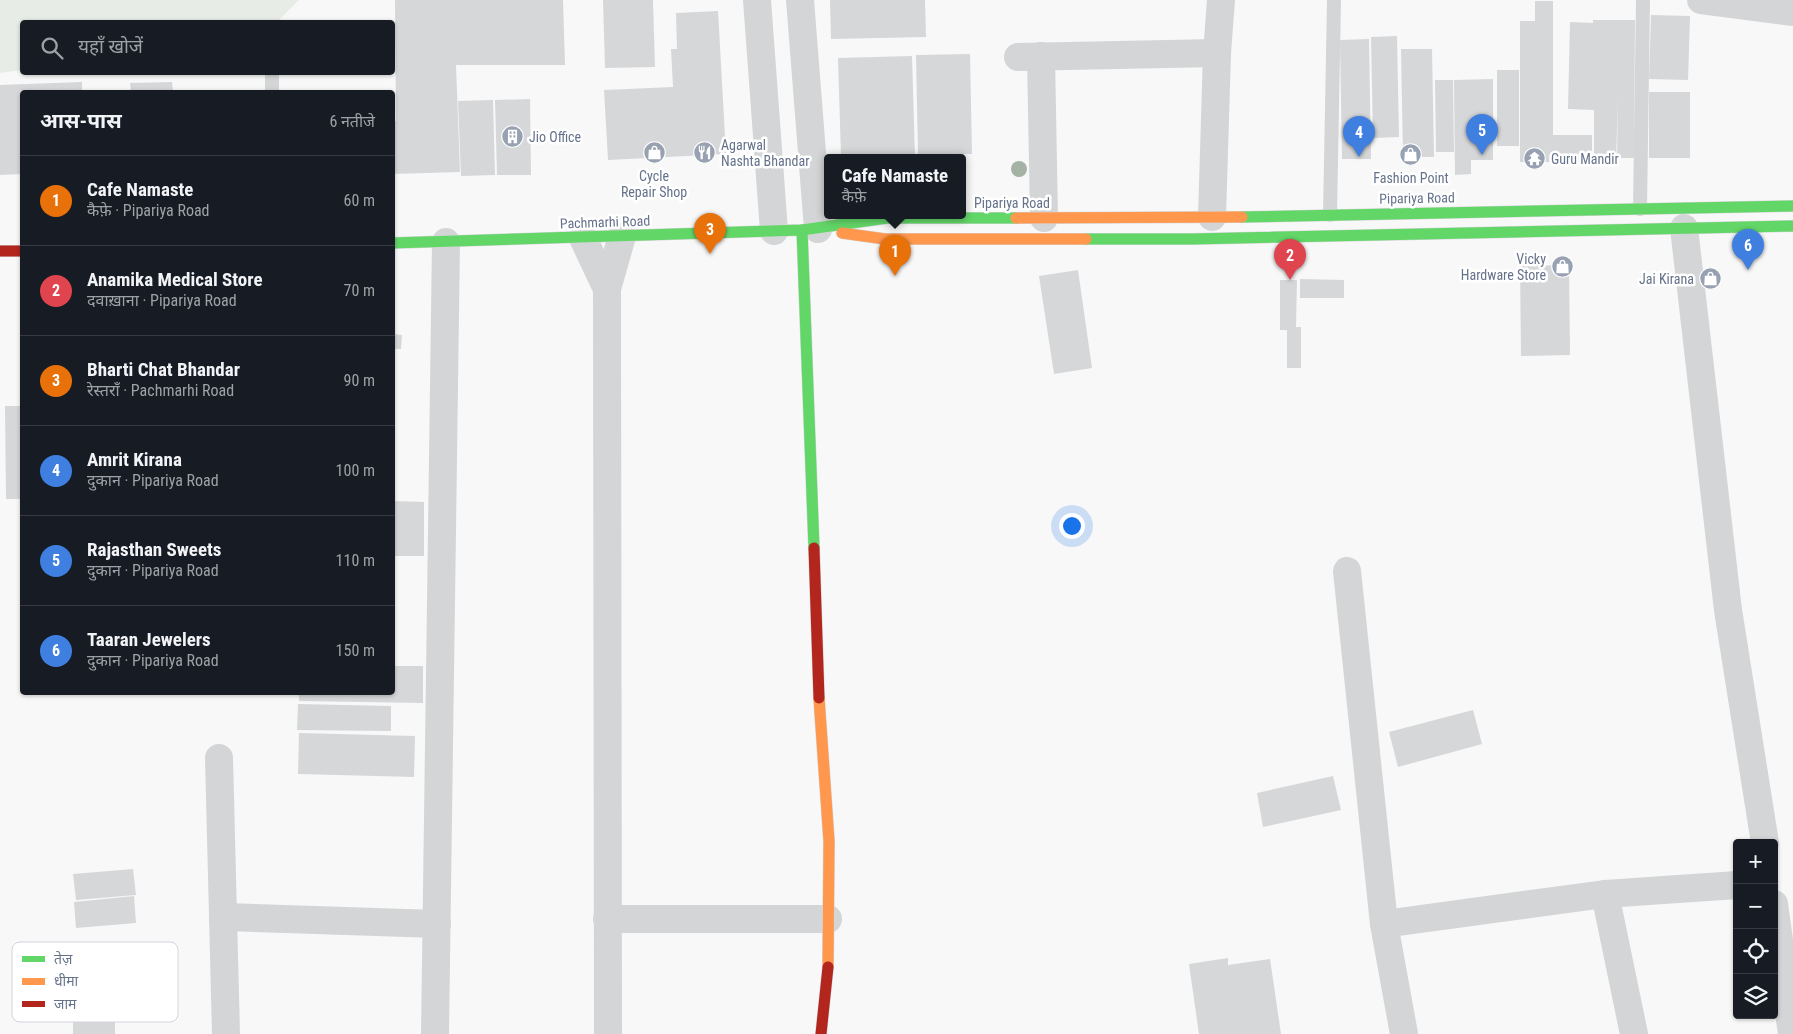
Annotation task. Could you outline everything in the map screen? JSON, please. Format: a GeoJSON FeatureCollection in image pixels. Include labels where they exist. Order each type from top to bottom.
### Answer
{"type":"FeatureCollection","features":[{"type":"Feature","properties":{"kind":"main road","name":"Pipariya Road"},"geometry":{"type":"LineString","coordinates":[[966,218],[1212,217],[1793,206]]}},
{"type":"Feature","properties":{"kind":"main road","name":"Pipariya Road"},"geometry":{"type":"LineString","coordinates":[[810,229],[880,219]]}},
{"type":"Feature","properties":{"kind":"main road"},"geometry":{"type":"LineString","coordinates":[[822,1034],[828,978],[829,841],[820,714],[810,229],[885,239],[1192,239],[1793,226]]}},
{"type":"Feature","properties":{"kind":"main road","name":"Pachmarhi Road"},"geometry":{"type":"LineString","coordinates":[[395,243],[810,229]]}},
{"type":"Feature","properties":{"kind":"main road"},"geometry":{"type":"LineString","coordinates":[[0,251],[20,250]]}},
{"type":"Feature","properties":{"kind":"street"},"geometry":{"type":"LineString","coordinates":[[757,0],[774,231]]}},
{"type":"Feature","properties":{"kind":"street"},"geometry":{"type":"LineString","coordinates":[[800,0],[814,182],[810,229]]}},
{"type":"Feature","properties":{"kind":"street"},"geometry":{"type":"LineString","coordinates":[[1212,217],[1220,0]]}},
{"type":"Feature","properties":{"kind":"street"},"geometry":{"type":"LineString","coordinates":[[1701,0],[1793,12]]}},
{"type":"Feature","properties":{"kind":"street"},"geometry":{"type":"LineString","coordinates":[[1044,218],[1030,57],[1217,54]]}},
{"type":"Feature","properties":{"kind":"street"},"geometry":{"type":"LineString","coordinates":[[771,186],[814,182]]}},
{"type":"Feature","properties":{"kind":"street"},"geometry":{"type":"LineString","coordinates":[[1684,228],[1728,610],[1764,839]]}},
{"type":"Feature","properties":{"kind":"street"},"geometry":{"type":"LineString","coordinates":[[608,1034],[607,289],[622,236]]}},
{"type":"Feature","properties":{"kind":"street"},"geometry":{"type":"LineString","coordinates":[[583,238],[607,289]]}},
{"type":"Feature","properties":{"kind":"street"},"geometry":{"type":"LineString","coordinates":[[436,1034],[446,242]]}},
{"type":"Feature","properties":{"kind":"street"},"geometry":{"type":"LineString","coordinates":[[1347,571],[1384,924],[1404,1034]]}},
{"type":"Feature","properties":{"kind":"street"},"geometry":{"type":"LineString","coordinates":[[219,758],[226,1034]]}},
{"type":"Feature","properties":{"kind":"street"},"geometry":{"type":"LineString","coordinates":[[1384,924],[1605,894],[1733,885]]}},
{"type":"Feature","properties":{"kind":"street"},"geometry":{"type":"LineString","coordinates":[[1605,894],[1634,1034]]}},
{"type":"Feature","properties":{"kind":"street"},"geometry":{"type":"LineString","coordinates":[[224,917],[437,924]]}},
{"type":"Feature","properties":{"kind":"street"},"geometry":{"type":"LineString","coordinates":[[607,919],[828,919]]}},
{"type":"Feature","properties":{"kind":"street"},"geometry":{"type":"LineString","coordinates":[[1777,929],[1792,1034]]}},
{"type":"Feature","properties":{"kind":"lane"},"geometry":{"type":"LineString","coordinates":[[1330,215],[1334,0]]}},
{"type":"Feature","properties":{"kind":"lane"},"geometry":{"type":"LineString","coordinates":[[1640,209],[1643,0]]}},
{"type":"Feature","properties":{"kind":"lane"},"geometry":{"type":"LineString","coordinates":[[272,75],[272,90]]}},
{"type":"Feature","properties":{"kind":"shaded area"},"geometry":{"type":"Polygon","coordinates":[[[0,0],[299,0],[279,20],[20,20],[20,70],[0,73],[0,0]]]}},
{"type":"Feature","properties":{"kind":"building"},"geometry":{"type":"Polygon","coordinates":[[[395,0],[563,0],[565,65],[456,65],[460,172],[395,174],[395,0]]]}},
{"type":"Feature","properties":{"kind":"building"},"geometry":{"type":"Polygon","coordinates":[[[603,0],[653,0],[655,67],[605,68],[603,0]]]}},
{"type":"Feature","properties":{"kind":"building"},"geometry":{"type":"Polygon","coordinates":[[[830,0],[925,0],[926,37],[831,39],[830,0]]]}},
{"type":"Feature","properties":{"kind":"building"},"geometry":{"type":"Polygon","coordinates":[[[1535,1],[1553,1],[1553,135],[1592,135],[1592,162],[1520,162],[1520,21],[1535,21],[1535,1]]]}},
{"type":"Feature","properties":{"kind":"building"},"geometry":{"type":"Polygon","coordinates":[[[718,11],[726,154],[608,160],[604,90],[673,87],[671,49],[677,49],[676,13],[718,11]]]}},
{"type":"Feature","properties":{"kind":"building"},"geometry":{"type":"Polygon","coordinates":[[[1651,15],[1690,16],[1688,80],[1649,79],[1651,15]]]}},
{"type":"Feature","properties":{"kind":"building"},"geometry":{"type":"Polygon","coordinates":[[[1593,20],[1635,20],[1634,158],[1617,158],[1618,98],[1616,161],[1594,160],[1594,110],[1568,109],[1570,22],[1593,23],[1593,20]]]}},
{"type":"Feature","properties":{"kind":"building"},"geometry":{"type":"Polygon","coordinates":[[[1397,36],[1399,137],[1373,138],[1371,37],[1397,36]]]}},
{"type":"Feature","properties":{"kind":"building"},"geometry":{"type":"Polygon","coordinates":[[[1369,39],[1371,159],[1342,159],[1340,40],[1369,39]]]}},
{"type":"Feature","properties":{"kind":"building"},"geometry":{"type":"Polygon","coordinates":[[[1401,49],[1432,49],[1434,157],[1403,157],[1401,49]]]}},
{"type":"Feature","properties":{"kind":"building"},"geometry":{"type":"Polygon","coordinates":[[[970,54],[972,154],[918,154],[916,55],[970,54]]]}},
{"type":"Feature","properties":{"kind":"building"},"geometry":{"type":"Polygon","coordinates":[[[912,56],[915,154],[841,154],[838,58],[912,56]]]}},
{"type":"Feature","properties":{"kind":"building"},"geometry":{"type":"Polygon","coordinates":[[[1497,70],[1519,70],[1519,146],[1497,146],[1497,70]]]}},
{"type":"Feature","properties":{"kind":"building"},"geometry":{"type":"Polygon","coordinates":[[[1493,79],[1493,160],[1471,160],[1471,174],[1455,175],[1454,80],[1493,79]]]}},
{"type":"Feature","properties":{"kind":"building"},"geometry":{"type":"Polygon","coordinates":[[[1435,80],[1453,80],[1454,152],[1436,152],[1435,80]]]}},
{"type":"Feature","properties":{"kind":"building"},"geometry":{"type":"Polygon","coordinates":[[[82,82],[82,90],[20,90],[20,174],[0,175],[0,85],[82,82]]]}},
{"type":"Feature","properties":{"kind":"building"},"geometry":{"type":"Polygon","coordinates":[[[172,82],[173,90],[131,90],[130,83],[172,82]]]}},
{"type":"Feature","properties":{"kind":"building"},"geometry":{"type":"Polygon","coordinates":[[[1649,92],[1690,92],[1690,158],[1649,158],[1649,92]]]}},
{"type":"Feature","properties":{"kind":"building","name":"Jio Office"},"geometry":{"type":"Polygon","coordinates":[[[530,99],[531,175],[497,175],[495,100],[530,99]]]}},
{"type":"Feature","properties":{"kind":"building"},"geometry":{"type":"Polygon","coordinates":[[[493,100],[495,175],[461,176],[458,101],[493,100]]]}},
{"type":"Feature","properties":{"kind":"building"},"geometry":{"type":"Polygon","coordinates":[[[1569,265],[1570,355],[1521,356],[1520,266],[1569,265]]]}},
{"type":"Feature","properties":{"kind":"building"},"geometry":{"type":"Polygon","coordinates":[[[1078,270],[1092,368],[1054,374],[1039,276],[1078,270]]]}},
{"type":"Feature","properties":{"kind":"building"},"geometry":{"type":"Polygon","coordinates":[[[1300,279],[1344,280],[1344,298],[1300,298],[1300,279]]]}},
{"type":"Feature","properties":{"kind":"building"},"geometry":{"type":"Polygon","coordinates":[[[1280,280],[1297,280],[1296,327],[1301,327],[1301,368],[1287,368],[1287,330],[1280,330],[1280,280]]]}},
{"type":"Feature","properties":{"kind":"building"},"geometry":{"type":"Polygon","coordinates":[[[395,334],[402,335],[401,349],[395,349],[395,334]]]}},
{"type":"Feature","properties":{"kind":"building"},"geometry":{"type":"Polygon","coordinates":[[[5,406],[20,406],[20,499],[6,499],[5,406]]]}},
{"type":"Feature","properties":{"kind":"building"},"geometry":{"type":"Polygon","coordinates":[[[395,501],[424,502],[424,556],[395,556],[395,501]]]}},
{"type":"Feature","properties":{"kind":"building"},"geometry":{"type":"Polygon","coordinates":[[[395,666],[423,666],[423,703],[299,701],[299,695],[395,695],[395,666]]]}},
{"type":"Feature","properties":{"kind":"building"},"geometry":{"type":"Polygon","coordinates":[[[298,704],[391,706],[391,731],[297,730],[298,704]]]}},
{"type":"Feature","properties":{"kind":"building"},"geometry":{"type":"Polygon","coordinates":[[[1473,710],[1482,744],[1398,767],[1389,732],[1473,710]]]}},
{"type":"Feature","properties":{"kind":"building"},"geometry":{"type":"Polygon","coordinates":[[[299,733],[415,736],[414,777],[298,774],[299,733]]]}},
{"type":"Feature","properties":{"kind":"building"},"geometry":{"type":"Polygon","coordinates":[[[1333,776],[1341,810],[1263,827],[1257,793],[1333,776]]]}},
{"type":"Feature","properties":{"kind":"building"},"geometry":{"type":"Polygon","coordinates":[[[133,869],[136,895],[76,900],[73,874],[133,869]]]}},
{"type":"Feature","properties":{"kind":"building"},"geometry":{"type":"Polygon","coordinates":[[[134,896],[136,923],[76,928],[74,902],[134,896]]]}},
{"type":"Feature","properties":{"kind":"building"},"geometry":{"type":"Polygon","coordinates":[[[1228,958],[1228,965],[1270,959],[1281,1034],[1199,1034],[1189,964],[1228,958]]]}},
{"type":"Feature","properties":{"kind":"building"},"geometry":{"type":"Polygon","coordinates":[[[73,1022],[115,1022],[115,1034],[73,1034],[73,1022]]]}},
{"type":"Feature","properties":{"kind":"traffic: fast"},"geometry":{"type":"LineString","coordinates":[[1242,217],[1793,206]]}},
{"type":"Feature","properties":{"kind":"traffic: fast"},"geometry":{"type":"LineString","coordinates":[[966,218],[1016,218]]}},
{"type":"Feature","properties":{"kind":"traffic: fast"},"geometry":{"type":"LineString","coordinates":[[395,243],[802,230],[880,219]]}},
{"type":"Feature","properties":{"kind":"traffic: fast"},"geometry":{"type":"LineString","coordinates":[[1086,239],[1192,239],[1793,226]]}},
{"type":"Feature","properties":{"kind":"traffic: fast"},"geometry":{"type":"LineString","coordinates":[[802,230],[814,548]]}},
{"type":"Feature","properties":{"kind":"traffic: slow"},"geometry":{"type":"LineString","coordinates":[[1016,218],[1242,217]]}},
{"type":"Feature","properties":{"kind":"traffic: slow"},"geometry":{"type":"LineString","coordinates":[[842,233],[885,239],[1086,239]]}},
{"type":"Feature","properties":{"kind":"traffic: slow"},"geometry":{"type":"LineString","coordinates":[[819,698],[829,841],[828,967]]}},
{"type":"Feature","properties":{"kind":"traffic: jam"},"geometry":{"type":"LineString","coordinates":[[0,251],[20,251]]}},
{"type":"Feature","properties":{"kind":"traffic: jam"},"geometry":{"type":"LineString","coordinates":[[814,548],[819,698]]}},
{"type":"Feature","properties":{"kind":"traffic: jam"},"geometry":{"type":"LineString","coordinates":[[821,1034],[828,967]]}},
{"type":"Feature","properties":{"kind":"place","name":"Jio Office"},"geometry":{"type":"Point","coordinates":[513,137]}},
{"type":"Feature","properties":{"kind":"place","name":"Cycle Repair Shop"},"geometry":{"type":"Point","coordinates":[654,153]}},
{"type":"Feature","properties":{"kind":"place","name":"Agarwal Nashta Bhandar"},"geometry":{"type":"Point","coordinates":[705,153]}},
{"type":"Feature","properties":{"kind":"place","name":"Fashion Point"},"geometry":{"type":"Point","coordinates":[1411,155]}},
{"type":"Feature","properties":{"kind":"place","name":"Rajasthan Sweets"},"geometry":{"type":"Point","coordinates":[1482,155]}},
{"type":"Feature","properties":{"kind":"place","name":"Amrit Kirana"},"geometry":{"type":"Point","coordinates":[1359,157]}},
{"type":"Feature","properties":{"kind":"place","name":"Guru Mandir"},"geometry":{"type":"Point","coordinates":[1535,159]}},
{"type":"Feature","properties":{"kind":"place","name":"Bharti Chat Bhandar"},"geometry":{"type":"Point","coordinates":[710,254]}},
{"type":"Feature","properties":{"kind":"place","name":"Vicky Hardware Store"},"geometry":{"type":"Point","coordinates":[1562,267]}},
{"type":"Feature","properties":{"kind":"place","name":"Taaran Jewelers"},"geometry":{"type":"Point","coordinates":[1748,270]}},
{"type":"Feature","properties":{"kind":"place","name":"Cafe Namaste"},"geometry":{"type":"Point","coordinates":[895,276]}},
{"type":"Feature","properties":{"kind":"place","name":"Jai Kirana"},"geometry":{"type":"Point","coordinates":[1710,279]}},
{"type":"Feature","properties":{"kind":"place","name":"Anamika Medical Store"},"geometry":{"type":"Point","coordinates":[1290,280]}}]}
